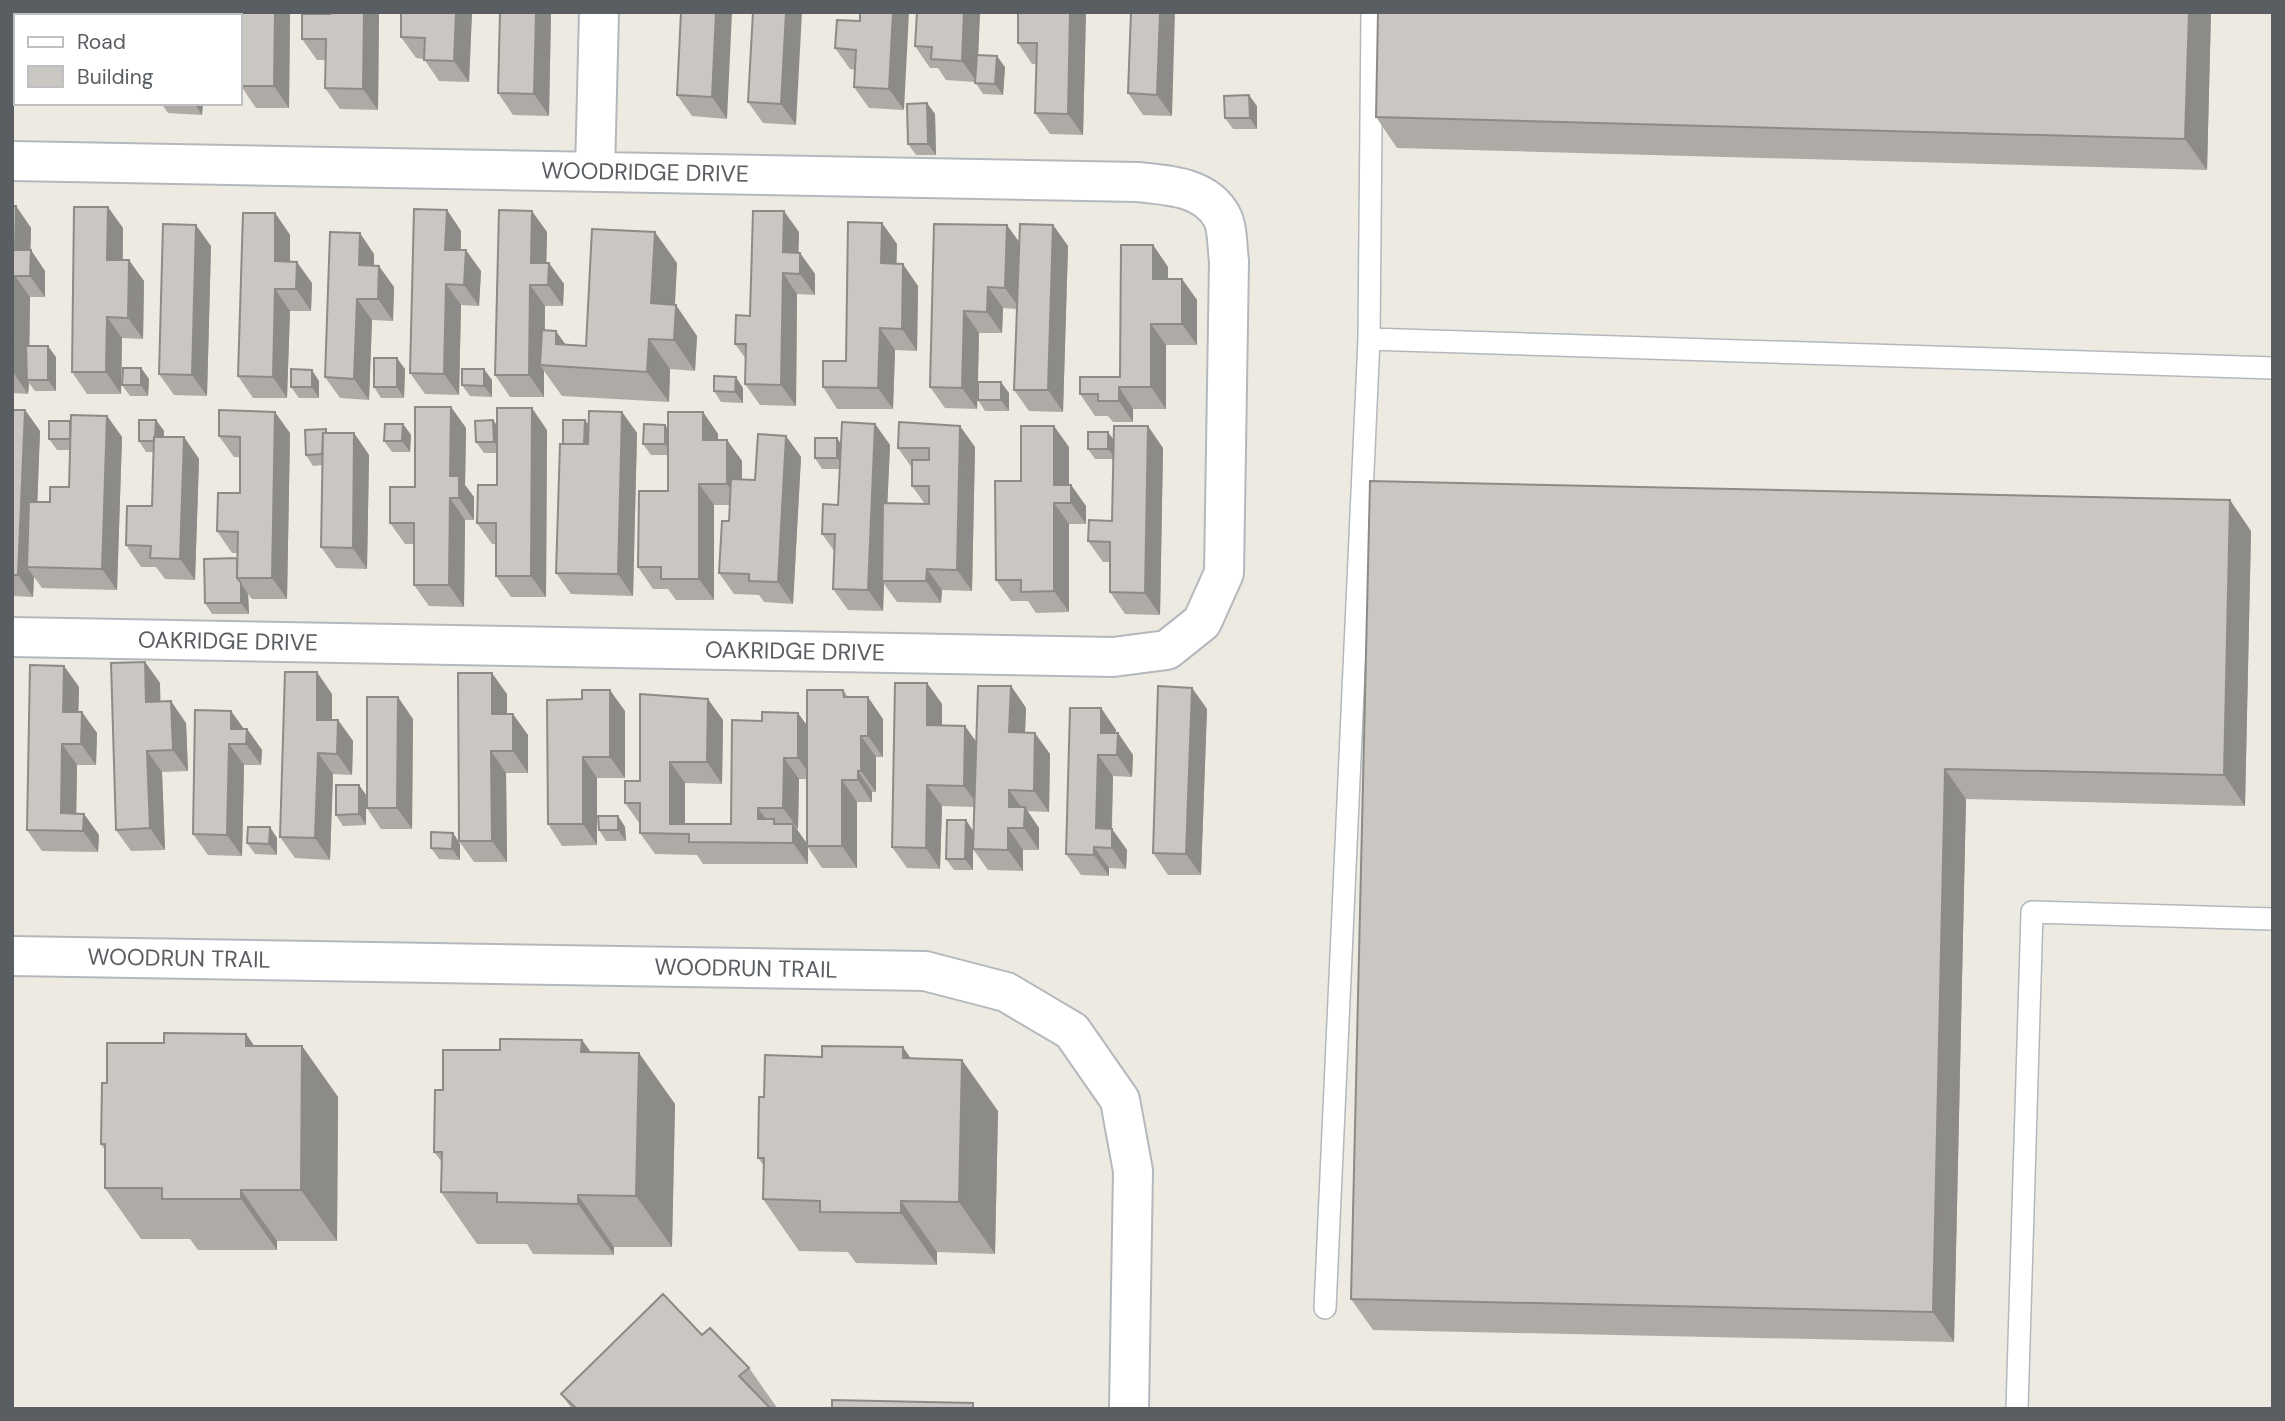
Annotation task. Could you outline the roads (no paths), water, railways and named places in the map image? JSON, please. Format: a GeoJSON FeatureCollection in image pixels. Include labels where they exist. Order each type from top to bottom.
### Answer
{"type":"FeatureCollection","features":[{"type":"Feature","properties":{"kind":"street"},"geometry":{"type":"LineString","coordinates":[[595,171],[599,12]]}},
{"type":"Feature","properties":{"kind":"street","name":"WOODRIDGE DRIVE"},"geometry":{"type":"LineString","coordinates":[[12,161],[1174,185],[1201,195],[1222,217],[1229,261]]}},
{"type":"Feature","properties":{"kind":"street","name":"OAKRIDGE DRIVE"},"geometry":{"type":"LineString","coordinates":[[12,637],[1113,657],[1167,650],[1202,622],[1224,573],[1229,261]]}},
{"type":"Feature","properties":{"kind":"street","name":"WOODRUN TRAIL"},"geometry":{"type":"LineString","coordinates":[[12,956],[925,971],[1006,992],[1072,1031],[1119,1100],[1133,1171],[1129,1409]]}},
{"type":"Feature","properties":{"kind":"lane"},"geometry":{"type":"LineString","coordinates":[[1325,1308],[1368,339],[1373,12]]}},
{"type":"Feature","properties":{"kind":"lane"},"geometry":{"type":"LineString","coordinates":[[1368,339],[2273,368]]}},
{"type":"Feature","properties":{"kind":"lane"},"geometry":{"type":"LineString","coordinates":[[2017,1409],[2032,912],[2273,919]]}}]}
